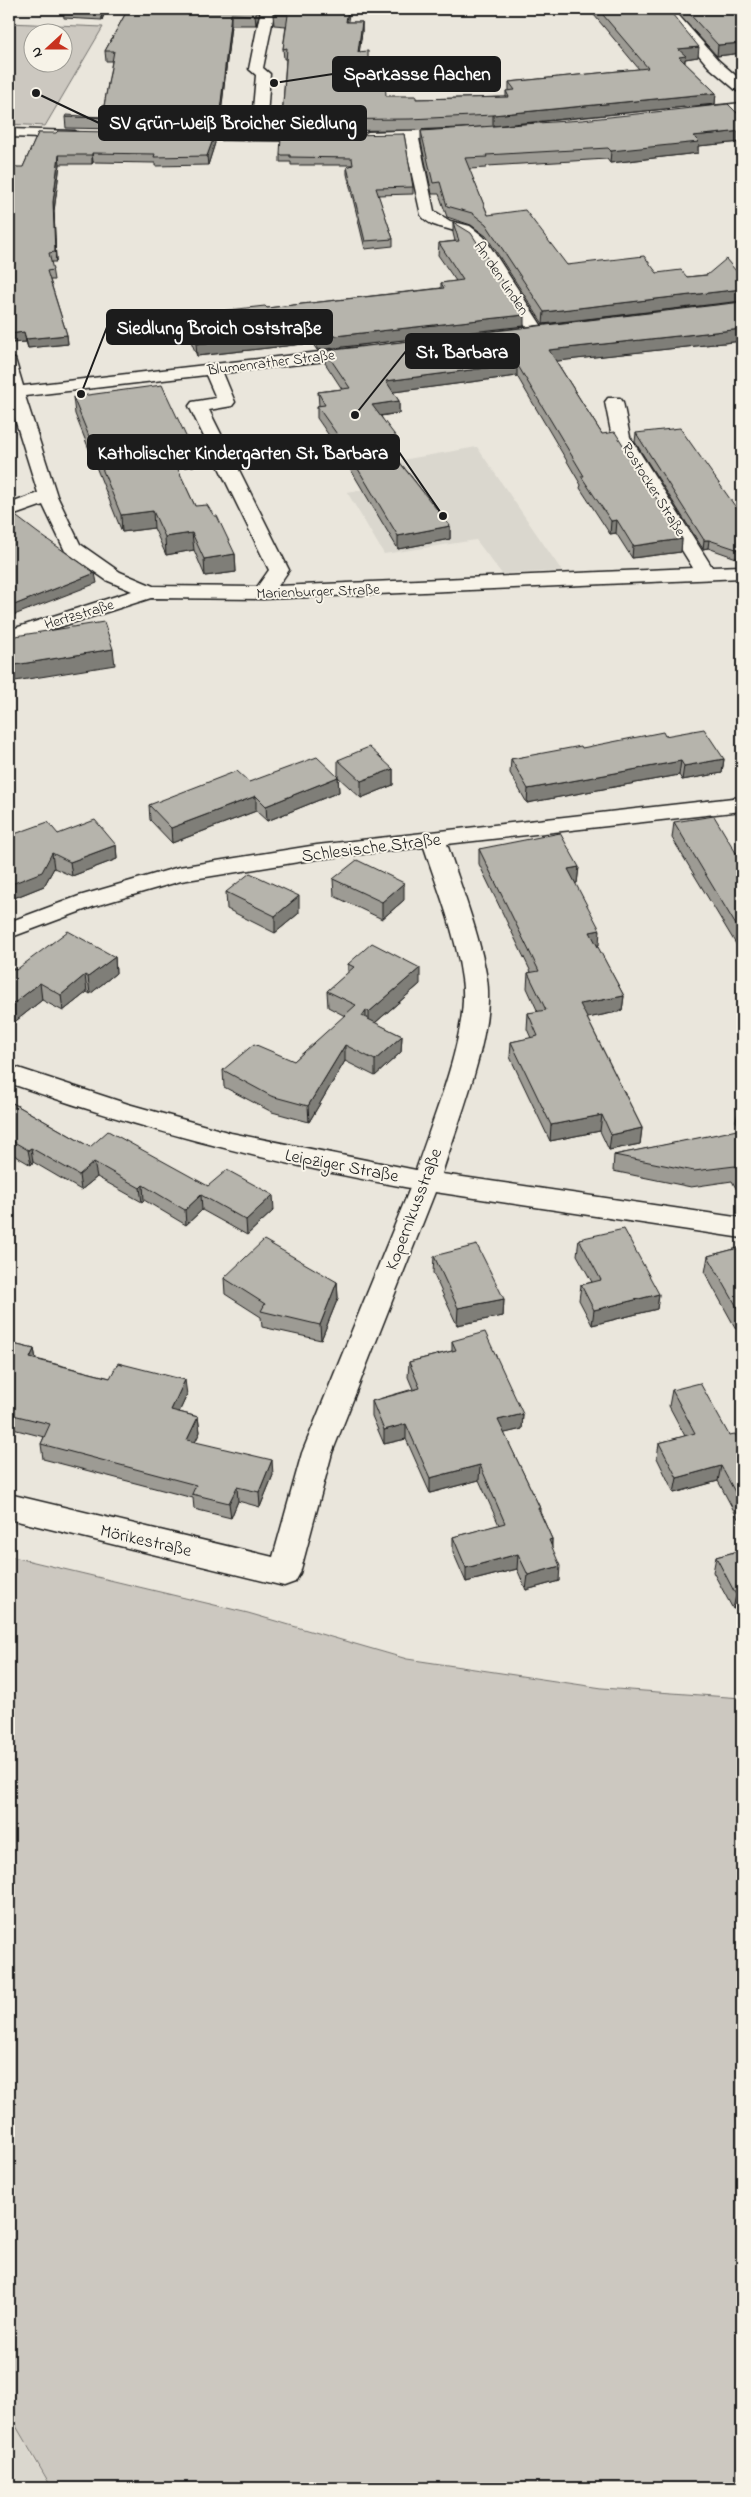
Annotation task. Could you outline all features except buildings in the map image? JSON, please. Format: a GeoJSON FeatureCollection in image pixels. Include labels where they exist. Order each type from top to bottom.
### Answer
{"type":"FeatureCollection","features":[{"type":"Feature","properties":{"kind":"street"},"geometry":{"type":"LineString","coordinates":[[258,137],[263,74],[256,69],[268,9]]}},
{"type":"Feature","properties":{"kind":"street"},"geometry":{"type":"LineString","coordinates":[[666,9],[714,64],[742,88]]}},
{"type":"Feature","properties":{"kind":"street"},"geometry":{"type":"LineString","coordinates":[[676,114],[742,107]]}},
{"type":"Feature","properties":{"kind":"street"},"geometry":{"type":"LineString","coordinates":[[354,136],[411,136],[471,132]]}},
{"type":"Feature","properties":{"kind":"street"},"geometry":{"type":"LineString","coordinates":[[9,133],[85,135]]}},
{"type":"Feature","properties":{"kind":"street"},"geometry":{"type":"LineString","coordinates":[[162,136],[335,136]]}},
{"type":"Feature","properties":{"kind":"street","name":"An den Linden"},"geometry":{"type":"LineString","coordinates":[[411,136],[426,212],[430,218],[445,225],[464,229],[478,240],[537,331]]}},
{"type":"Feature","properties":{"kind":"street"},"geometry":{"type":"LineString","coordinates":[[518,334],[556,329]]}},
{"type":"Feature","properties":{"kind":"street","name":"Blumenrather Straße"},"geometry":{"type":"LineString","coordinates":[[12,392],[380,350]]}},
{"type":"Feature","properties":{"kind":"street","name":"Marienburger Straße"},"geometry":{"type":"LineString","coordinates":[[9,364],[12,392],[48,496],[72,547],[113,576],[150,592],[201,594],[263,593],[705,572],[742,572]]}},
{"type":"Feature","properties":{"kind":"street"},"geometry":{"type":"LineString","coordinates":[[212,370],[226,402],[198,406],[279,570],[263,593]]}},
{"type":"Feature","properties":{"kind":"street","name":"Rostocker Straße"},"geometry":{"type":"LineString","coordinates":[[614,402],[621,437],[705,572]]}},
{"type":"Feature","properties":{"kind":"street"},"geometry":{"type":"LineString","coordinates":[[9,511],[48,496]]}},
{"type":"Feature","properties":{"kind":"street","name":"Hertzstraße"},"geometry":{"type":"LineString","coordinates":[[9,637],[150,592]]}},
{"type":"Feature","properties":{"kind":"street","name":"Schlesische Straße"},"geometry":{"type":"LineString","coordinates":[[9,930],[87,901],[179,874],[317,852],[742,804]]}},
{"type":"Feature","properties":{"kind":"street","name":"Kopernikusstraße"},"geometry":{"type":"LineString","coordinates":[[284,1573],[317,1453],[426,1181],[473,1032],[475,980],[459,917],[432,838]]}},
{"type":"Feature","properties":{"kind":"street","name":"Leipziger Straße"},"geometry":{"type":"LineString","coordinates":[[9,1074],[164,1125],[305,1159],[426,1181],[742,1228]]}},
{"type":"Feature","properties":{"kind":"street","name":"Mörikestraße"},"geometry":{"type":"LineString","coordinates":[[9,1507],[284,1573]]}},
{"type":"Feature","properties":{"kind":"shaded area"},"geometry":{"type":"Polygon","coordinates":[[[9,23],[22,24],[22,72],[72,72],[72,26],[103,27],[45,126],[9,124],[9,23]]]}},
{"type":"Feature","properties":{"kind":"shaded area"},"geometry":{"type":"Polygon","coordinates":[[[477,447],[562,571],[502,574],[476,540],[384,554],[347,492],[410,482],[396,461],[477,447]]]}},
{"type":"Feature","properties":{"kind":"shaded area"},"geometry":{"type":"Polygon","coordinates":[[[9,1556],[248,1613],[407,1659],[602,1688],[742,1698],[742,2488],[52,2488],[9,2414],[9,1556]]]}},
{"type":"Feature","properties":{"kind":"shaded area"},"geometry":{"type":"Polygon","coordinates":[[[9,2414],[34,2460],[52,2488],[9,2488],[9,2414]]]}},
{"type":"Feature","properties":{"kind":"place","name":"Sparkasse Aachen"},"geometry":{"type":"Point","coordinates":[274,83]}},
{"type":"Feature","properties":{"kind":"place","name":"SV Grün-Weiß Broicher Siedlung"},"geometry":{"type":"Point","coordinates":[36,93]}},
{"type":"Feature","properties":{"kind":"place","name":"Siedlung Broich Oststraße"},"geometry":{"type":"Point","coordinates":[81,394]}},
{"type":"Feature","properties":{"kind":"place","name":"St. Barbara"},"geometry":{"type":"Point","coordinates":[355,415]}},
{"type":"Feature","properties":{"kind":"place","name":"Katholischer Kindergarten St. Barbara"},"geometry":{"type":"Point","coordinates":[443,516]}}]}
